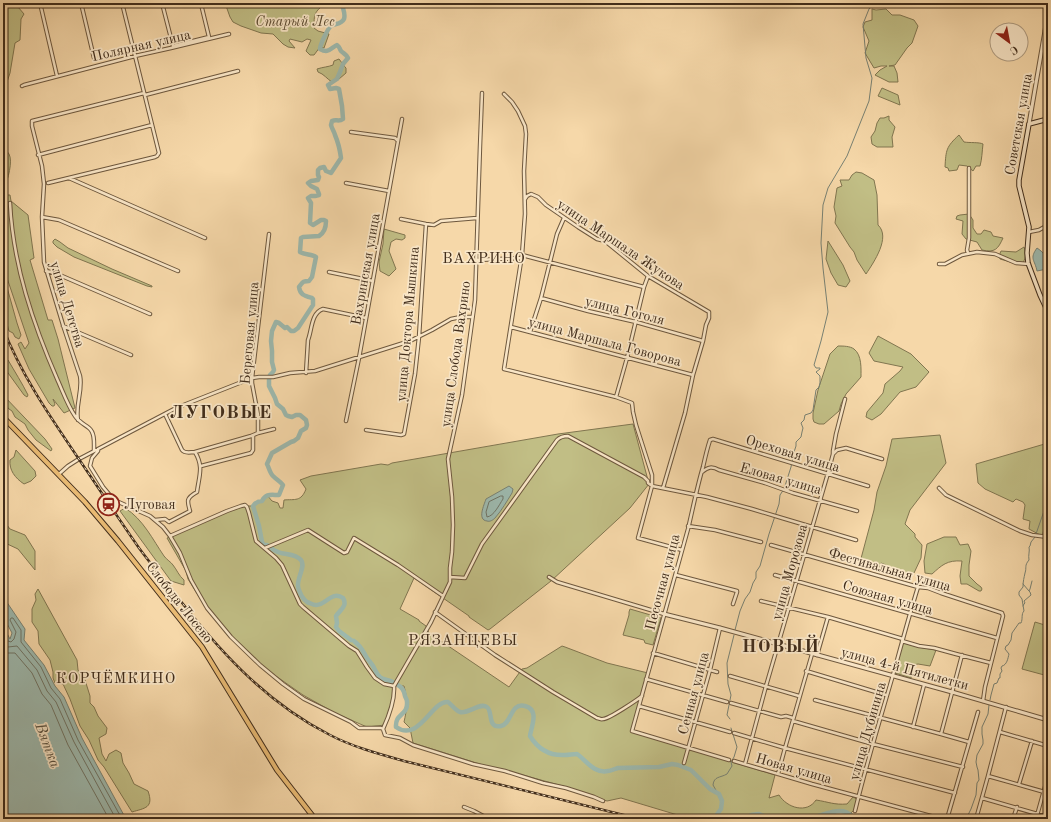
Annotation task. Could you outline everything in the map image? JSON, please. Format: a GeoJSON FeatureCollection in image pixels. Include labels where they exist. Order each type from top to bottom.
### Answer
{"type":"FeatureCollection","features":[{"type":"Feature","properties":{"kind":"main road"},"geometry":{"type":"LineString","coordinates":[[1029,124],[1048,119]]}},
{"type":"Feature","properties":{"kind":"main road","name":"Советская улица"},"geometry":{"type":"LineString","coordinates":[[1029,124],[1019,186],[1028,221],[1029,232],[1027,257],[1040,295],[1048,312]]}},
{"type":"Feature","properties":{"kind":"main road","name":"Слобода Лосево"},"geometry":{"type":"LineString","coordinates":[[3,418],[85,502],[202,647],[278,770],[315,819]]}},
{"type":"Feature","properties":{"kind":"street"},"geometry":{"type":"LineString","coordinates":[[40,3],[57,76]]}},
{"type":"Feature","properties":{"kind":"street"},"geometry":{"type":"LineString","coordinates":[[81,3],[94,58]]}},
{"type":"Feature","properties":{"kind":"street"},"geometry":{"type":"LineString","coordinates":[[48,183],[155,157],[159,153],[122,3]]}},
{"type":"Feature","properties":{"kind":"street","name":"Полярная улица"},"geometry":{"type":"LineString","coordinates":[[162,3],[172,46],[209,37],[201,4]]}},
{"type":"Feature","properties":{"kind":"street","name":"Советская улица"},"geometry":{"type":"LineString","coordinates":[[1029,124],[1048,10]]}},
{"type":"Feature","properties":{"kind":"street","name":"Полярная улица"},"geometry":{"type":"LineString","coordinates":[[22,86],[24,84],[135,56],[229,34]]}},
{"type":"Feature","properties":{"kind":"street"},"geometry":{"type":"LineString","coordinates":[[145,94],[238,71]]}},
{"type":"Feature","properties":{"kind":"street","name":"улица Слобода Вахрино"},"geometry":{"type":"LineString","coordinates":[[395,683],[428,626],[450,582],[453,510],[448,459],[462,396],[475,300],[482,93]]}},
{"type":"Feature","properties":{"kind":"street","name":"улица Детства"},"geometry":{"type":"LineString","coordinates":[[78,420],[77,406],[82,384],[62,325],[44,262],[42,216],[44,184],[42,166],[38,155],[32,121],[145,94]]}},
{"type":"Feature","properties":{"kind":"street"},"geometry":{"type":"LineString","coordinates":[[504,94],[518,111],[525,126],[526,134],[524,171],[525,214],[522,257],[504,369],[616,397],[632,403],[636,425],[652,475],[652,486],[638,538],[682,550]]}},
{"type":"Feature","properties":{"kind":"street","name":"Вахринская улица"},"geometry":{"type":"LineString","coordinates":[[346,421],[390,191],[402,119]]}},
{"type":"Feature","properties":{"kind":"street"},"geometry":{"type":"LineString","coordinates":[[38,155],[152,125]]}},
{"type":"Feature","properties":{"kind":"street"},"geometry":{"type":"LineString","coordinates":[[351,132],[395,138],[398,142]]}},
{"type":"Feature","properties":{"kind":"street"},"geometry":{"type":"LineString","coordinates":[[968,253],[969,168]]}},
{"type":"Feature","properties":{"kind":"street"},"geometry":{"type":"LineString","coordinates":[[68,178],[205,238]]}},
{"type":"Feature","properties":{"kind":"street"},"geometry":{"type":"LineString","coordinates":[[346,183],[390,191]]}},
{"type":"Feature","properties":{"kind":"street","name":"улица Маршала Жукова"},"geometry":{"type":"LineString","coordinates":[[525,199],[531,194],[538,197],[564,218],[597,239],[604,241],[648,276],[709,312],[709,318],[703,341]]}},
{"type":"Feature","properties":{"kind":"street"},"geometry":{"type":"LineString","coordinates":[[10,203],[16,252],[28,301],[45,350],[74,415],[93,433],[94,451]]}},
{"type":"Feature","properties":{"kind":"street"},"geometry":{"type":"LineString","coordinates":[[42,216],[59,220],[178,270]]}},
{"type":"Feature","properties":{"kind":"street"},"geometry":{"type":"LineString","coordinates":[[401,219],[434,224],[441,221],[478,218]]}},
{"type":"Feature","properties":{"kind":"street"},"geometry":{"type":"LineString","coordinates":[[530,332],[541,298],[557,234],[564,218]]}},
{"type":"Feature","properties":{"kind":"street","name":"улица Доктора Мышкина"},"geometry":{"type":"LineString","coordinates":[[366,430],[401,435],[404,434],[415,374],[426,224]]}},
{"type":"Feature","properties":{"kind":"street"},"geometry":{"type":"LineString","coordinates":[[1029,232],[1039,230],[1048,225]]}},
{"type":"Feature","properties":{"kind":"street","name":"Береговая улица"},"geometry":{"type":"LineString","coordinates":[[258,433],[258,415],[252,378],[269,234]]}},
{"type":"Feature","properties":{"kind":"street"},"geometry":{"type":"LineString","coordinates":[[939,264],[945,264],[956,257],[977,252],[995,254],[1016,262],[1029,264]]}},
{"type":"Feature","properties":{"kind":"street"},"geometry":{"type":"LineString","coordinates":[[477,260],[522,257],[550,262],[644,287]]}},
{"type":"Feature","properties":{"kind":"street"},"geometry":{"type":"LineString","coordinates":[[46,271],[54,272],[150,314]]}},
{"type":"Feature","properties":{"kind":"street"},"geometry":{"type":"LineString","coordinates":[[329,272],[373,281]]}},
{"type":"Feature","properties":{"kind":"street"},"geometry":{"type":"LineString","coordinates":[[616,397],[648,276]]}},
{"type":"Feature","properties":{"kind":"street","name":"улица Гоголя"},"geometry":{"type":"LineString","coordinates":[[541,298],[703,341]]}},
{"type":"Feature","properties":{"kind":"street"},"geometry":{"type":"LineString","coordinates":[[306,373],[308,340],[317,312],[323,309],[366,318]]}},
{"type":"Feature","properties":{"kind":"street"},"geometry":{"type":"LineString","coordinates":[[58,474],[68,466],[94,451],[176,408],[252,378],[259,376],[269,377],[290,373],[306,373],[315,371],[359,358],[418,337],[439,327],[451,319],[472,317]]}},
{"type":"Feature","properties":{"kind":"street"},"geometry":{"type":"LineString","coordinates":[[62,325],[131,355]]}},
{"type":"Feature","properties":{"kind":"street","name":"улица Маршала Говорова"},"geometry":{"type":"LineString","coordinates":[[511,327],[693,375]]}},
{"type":"Feature","properties":{"kind":"street"},"geometry":{"type":"LineString","coordinates":[[664,488],[703,341]]}},
{"type":"Feature","properties":{"kind":"street","name":"улица Морозова"},"geometry":{"type":"LineString","coordinates":[[745,764],[766,686],[828,474],[845,399]]}},
{"type":"Feature","properties":{"kind":"street"},"geometry":{"type":"LineString","coordinates":[[165,414],[183,452],[195,452],[274,428]]}},
{"type":"Feature","properties":{"kind":"street"},"geometry":{"type":"LineString","coordinates":[[201,466],[251,453],[253,450],[253,435]]}},
{"type":"Feature","properties":{"kind":"street"},"geometry":{"type":"LineString","coordinates":[[450,577],[465,578],[482,544],[557,440],[561,437],[568,436],[644,477],[652,486],[695,496],[707,497],[856,540]]}},
{"type":"Feature","properties":{"kind":"street","name":"Ореховая улица"},"geometry":{"type":"LineString","coordinates":[[713,439],[868,486]]}},
{"type":"Feature","properties":{"kind":"street","name":"Песочная улица"},"geometry":{"type":"LineString","coordinates":[[688,748],[632,731],[676,575],[701,472],[710,440],[713,439]]}},
{"type":"Feature","properties":{"kind":"street"},"geometry":{"type":"LineString","coordinates":[[833,454],[838,450],[846,448],[882,459]]}},
{"type":"Feature","properties":{"kind":"street"},"geometry":{"type":"LineString","coordinates":[[98,449],[90,466],[110,495],[114,500],[150,516],[163,527],[183,559],[191,580],[207,608],[232,638],[260,665],[283,684],[304,698],[351,722],[359,728],[383,729]]}},
{"type":"Feature","properties":{"kind":"street"},"geometry":{"type":"LineString","coordinates":[[155,520],[165,519],[169,522],[190,512],[187,500],[191,495],[197,492],[201,466],[195,452]]}},
{"type":"Feature","properties":{"kind":"street","name":"Еловая улица"},"geometry":{"type":"LineString","coordinates":[[701,472],[709,467],[712,467],[765,483],[784,491],[857,511]]}},
{"type":"Feature","properties":{"kind":"street"},"geometry":{"type":"LineString","coordinates":[[939,488],[946,495],[1020,531],[1027,534],[1048,537]]}},
{"type":"Feature","properties":{"kind":"street"},"geometry":{"type":"LineString","coordinates":[[170,536],[227,511],[245,505],[249,513],[256,541],[282,565],[291,586],[303,607],[349,646],[355,649],[375,678],[384,684],[395,683],[389,713],[383,729],[385,735],[400,738],[413,745],[482,766],[566,788],[603,801]]}},
{"type":"Feature","properties":{"kind":"street"},"geometry":{"type":"LineString","coordinates":[[688,526],[714,530],[761,542]]}},
{"type":"Feature","properties":{"kind":"street"},"geometry":{"type":"LineString","coordinates":[[265,548],[308,530],[344,553],[347,552],[354,538],[398,565],[443,596]]}},
{"type":"Feature","properties":{"kind":"street","name":"Фестивальная улица"},"geometry":{"type":"LineString","coordinates":[[771,545],[918,587],[928,588],[955,598],[1000,611],[1003,614],[1003,618],[997,638]]}},
{"type":"Feature","properties":{"kind":"street"},"geometry":{"type":"LineString","coordinates":[[676,575],[737,591],[733,604]]}},
{"type":"Feature","properties":{"kind":"street","name":"Союзная улица"},"geometry":{"type":"LineString","coordinates":[[775,575],[997,638]]}},
{"type":"Feature","properties":{"kind":"street","name":"улица 4-й Пятилетки"},"geometry":{"type":"LineString","coordinates":[[549,577],[557,582],[664,614],[779,644],[1048,720]]}},
{"type":"Feature","properties":{"kind":"street","name":"улица Дубинина"},"geometry":{"type":"LineString","coordinates":[[856,811],[886,695],[918,587]]}},
{"type":"Feature","properties":{"kind":"street"},"geometry":{"type":"LineString","coordinates":[[761,601],[828,617],[919,646],[934,648],[991,663]]}},
{"type":"Feature","properties":{"kind":"street"},"geometry":{"type":"LineString","coordinates":[[435,612],[495,655],[597,718],[603,719],[628,706],[642,696]]}},
{"type":"Feature","properties":{"kind":"street"},"geometry":{"type":"LineString","coordinates":[[817,655],[828,617]]}},
{"type":"Feature","properties":{"kind":"street","name":"Сенная улица"},"geometry":{"type":"LineString","coordinates":[[684,763],[720,628]]}},
{"type":"Feature","properties":{"kind":"street"},"geometry":{"type":"LineString","coordinates":[[983,701],[997,638]]}},
{"type":"Feature","properties":{"kind":"street"},"geometry":{"type":"LineString","coordinates":[[653,653],[717,672]]}},
{"type":"Feature","properties":{"kind":"street"},"geometry":{"type":"LineString","coordinates":[[778,774],[812,654]]}},
{"type":"Feature","properties":{"kind":"street"},"geometry":{"type":"LineString","coordinates":[[941,734],[962,655]]}},
{"type":"Feature","properties":{"kind":"street"},"geometry":{"type":"LineString","coordinates":[[806,671],[886,695]]}},
{"type":"Feature","properties":{"kind":"street"},"geometry":{"type":"LineString","coordinates":[[730,676],[799,696]]}},
{"type":"Feature","properties":{"kind":"street"},"geometry":{"type":"LineString","coordinates":[[646,679],[727,702]]}},
{"type":"Feature","properties":{"kind":"street"},"geometry":{"type":"LineString","coordinates":[[914,726],[924,685]]}},
{"type":"Feature","properties":{"kind":"street"},"geometry":{"type":"LineString","coordinates":[[814,700],[969,742]]}},
{"type":"Feature","properties":{"kind":"street"},"geometry":{"type":"LineString","coordinates":[[731,703],[781,717],[786,716],[793,720],[873,744],[963,767]]}},
{"type":"Feature","properties":{"kind":"street"},"geometry":{"type":"LineString","coordinates":[[639,706],[785,748],[955,793]]}},
{"type":"Feature","properties":{"kind":"street"},"geometry":{"type":"LineString","coordinates":[[976,819],[1006,707]]}},
{"type":"Feature","properties":{"kind":"street"},"geometry":{"type":"LineString","coordinates":[[948,819],[978,712]]}},
{"type":"Feature","properties":{"kind":"street"},"geometry":{"type":"LineString","coordinates":[[1000,732],[1048,746]]}},
{"type":"Feature","properties":{"kind":"street"},"geometry":{"type":"LineString","coordinates":[[1019,784],[1032,741]]}},
{"type":"Feature","properties":{"kind":"street"},"geometry":{"type":"LineString","coordinates":[[688,748],[729,760]]}},
{"type":"Feature","properties":{"kind":"street","name":"Новая улица"},"geometry":{"type":"LineString","coordinates":[[734,761],[942,819]]}},
{"type":"Feature","properties":{"kind":"street"},"geometry":{"type":"LineString","coordinates":[[988,776],[1048,792]]}},
{"type":"Feature","properties":{"kind":"street"},"geometry":{"type":"LineString","coordinates":[[1036,819],[1048,776]]}},
{"type":"Feature","properties":{"kind":"street"},"geometry":{"type":"LineString","coordinates":[[982,798],[1048,817]]}},
{"type":"Feature","properties":{"kind":"street"},"geometry":{"type":"LineString","coordinates":[[464,807],[489,819]]}},
{"type":"Feature","properties":{"kind":"street"},"geometry":{"type":"LineString","coordinates":[[1013,819],[1017,807]]}},
{"type":"Feature","properties":{"kind":"green space"},"geometry":{"type":"Polygon","coordinates":[[[8,3],[19,3],[18,7],[24,14],[21,19],[20,40],[15,43],[10,73],[3,94],[3,33],[8,3]]]}},
{"type":"Feature","properties":{"kind":"green space","name":"Старый Лес"},"geometry":{"type":"Polygon","coordinates":[[[225,3],[326,3],[317,11],[314,19],[314,28],[318,31],[329,34],[324,48],[320,47],[314,55],[310,55],[306,51],[311,40],[307,39],[302,42],[290,39],[289,41],[295,48],[288,47],[273,34],[261,33],[241,26],[233,22],[225,3]]]}},
{"type":"Feature","properties":{"kind":"green space"},"geometry":{"type":"Polygon","coordinates":[[[872,9],[886,9],[892,15],[900,15],[914,20],[918,26],[912,43],[895,65],[889,66],[894,66],[897,73],[898,82],[889,82],[875,75],[887,66],[874,68],[865,53],[869,41],[863,27],[865,22],[872,20],[872,9]]]}},
{"type":"Feature","properties":{"kind":"green space"},"geometry":{"type":"Polygon","coordinates":[[[339,59],[346,68],[346,73],[339,79],[332,82],[318,72],[317,69],[333,65],[334,61],[339,59]]]}},
{"type":"Feature","properties":{"kind":"green space"},"geometry":{"type":"Polygon","coordinates":[[[882,88],[898,95],[900,105],[878,96],[882,88]]]}},
{"type":"Feature","properties":{"kind":"green space"},"geometry":{"type":"Polygon","coordinates":[[[889,116],[889,120],[895,127],[892,137],[893,147],[877,147],[872,144],[871,137],[880,118],[889,116]]]}},
{"type":"Feature","properties":{"kind":"green space"},"geometry":{"type":"Polygon","coordinates":[[[959,135],[964,142],[983,144],[980,166],[976,166],[973,171],[967,166],[959,165],[957,170],[949,171],[948,168],[945,167],[949,146],[959,135]]]}},
{"type":"Feature","properties":{"kind":"green space"},"geometry":{"type":"Polygon","coordinates":[[[3,146],[10,157],[10,166],[4,188],[3,185],[3,146]]]}},
{"type":"Feature","properties":{"kind":"green space"},"geometry":{"type":"Polygon","coordinates":[[[856,172],[862,173],[874,180],[877,195],[878,225],[882,230],[883,236],[880,250],[866,274],[835,223],[836,216],[834,207],[837,188],[842,186],[840,180],[849,180],[856,172]]]}},
{"type":"Feature","properties":{"kind":"green space"},"geometry":{"type":"Polygon","coordinates":[[[3,195],[10,195],[11,201],[28,215],[34,258],[30,260],[48,320],[52,320],[58,339],[75,408],[64,413],[53,399],[55,404],[54,406],[49,403],[29,369],[18,344],[21,342],[25,349],[29,343],[5,272],[3,260],[3,195]]]}},
{"type":"Feature","properties":{"kind":"green space"},"geometry":{"type":"Polygon","coordinates":[[[969,214],[973,220],[973,228],[977,234],[981,234],[984,230],[991,232],[993,236],[1003,238],[996,249],[990,251],[982,250],[977,242],[966,239],[962,234],[963,221],[956,219],[957,216],[969,214]]]}},
{"type":"Feature","properties":{"kind":"green space"},"geometry":{"type":"Polygon","coordinates":[[[384,229],[405,235],[405,238],[402,240],[396,239],[391,242],[389,251],[396,269],[389,276],[380,271],[379,262],[383,244],[384,229]]]}},
{"type":"Feature","properties":{"kind":"green space"},"geometry":{"type":"Polygon","coordinates":[[[55,239],[68,248],[152,287],[74,257],[57,247],[53,243],[55,239]]]}},
{"type":"Feature","properties":{"kind":"green space"},"geometry":{"type":"Polygon","coordinates":[[[828,241],[843,265],[850,281],[846,287],[838,285],[831,273],[826,259],[828,241]]]}},
{"type":"Feature","properties":{"kind":"green space"},"geometry":{"type":"Polygon","coordinates":[[[1024,247],[1025,259],[1023,263],[1014,263],[1000,259],[999,256],[1001,251],[1016,252],[1024,247]]]}},
{"type":"Feature","properties":{"kind":"green space"},"geometry":{"type":"Polygon","coordinates":[[[3,273],[21,335],[19,339],[9,331],[3,310],[3,273]]]}},
{"type":"Feature","properties":{"kind":"green space"},"geometry":{"type":"Polygon","coordinates":[[[878,336],[911,354],[929,372],[916,387],[900,392],[881,414],[872,420],[866,417],[867,412],[883,393],[885,384],[903,367],[874,361],[869,353],[878,336]]]}},
{"type":"Feature","properties":{"kind":"green space"},"geometry":{"type":"Polygon","coordinates":[[[838,346],[851,347],[857,352],[860,362],[861,377],[846,394],[839,411],[824,424],[819,424],[814,422],[813,419],[818,390],[830,354],[838,346]]]}},
{"type":"Feature","properties":{"kind":"green space"},"geometry":{"type":"Polygon","coordinates":[[[8,360],[28,395],[27,397],[3,366],[3,361],[8,360]]]}},
{"type":"Feature","properties":{"kind":"green space"},"geometry":{"type":"Polygon","coordinates":[[[3,395],[45,439],[52,449],[51,451],[36,440],[25,424],[15,417],[12,411],[3,402],[3,395]]]}},
{"type":"Feature","properties":{"kind":"green space"},"geometry":{"type":"Polygon","coordinates":[[[633,424],[649,484],[630,508],[551,581],[488,630],[414,578],[400,609],[419,620],[426,626],[429,633],[509,687],[522,669],[527,668],[562,646],[607,663],[648,673],[633,732],[775,775],[769,798],[779,795],[787,803],[797,808],[808,807],[816,800],[835,804],[847,804],[853,797],[857,800],[854,810],[851,813],[841,810],[801,819],[768,817],[759,813],[750,814],[746,819],[744,814],[744,819],[691,819],[621,798],[607,801],[570,788],[486,766],[413,743],[410,728],[404,722],[407,704],[404,686],[394,686],[394,693],[385,725],[367,727],[335,713],[303,695],[263,667],[234,640],[206,608],[188,579],[186,571],[167,538],[241,506],[253,506],[257,502],[262,501],[267,495],[272,501],[278,503],[280,508],[283,508],[284,500],[297,499],[302,496],[306,489],[300,480],[311,476],[381,464],[388,465],[392,463],[558,434],[633,424]]]}},
{"type":"Feature","properties":{"kind":"green space"},"geometry":{"type":"Polygon","coordinates":[[[940,435],[946,463],[910,510],[905,524],[915,534],[915,537],[922,545],[921,558],[914,573],[900,578],[886,569],[886,565],[881,563],[879,569],[859,566],[892,439],[940,435]]]}},
{"type":"Feature","properties":{"kind":"green space"},"geometry":{"type":"Polygon","coordinates":[[[1048,443],[1048,523],[1046,523],[1042,536],[1029,529],[1030,521],[1023,519],[1025,505],[1023,502],[1016,499],[1013,502],[985,489],[978,483],[976,464],[1048,443]]]}},
{"type":"Feature","properties":{"kind":"green space"},"geometry":{"type":"Polygon","coordinates":[[[16,450],[35,471],[36,476],[31,481],[24,484],[15,476],[10,467],[10,460],[14,457],[16,450]]]}},
{"type":"Feature","properties":{"kind":"green space"},"geometry":{"type":"Polygon","coordinates":[[[125,508],[137,518],[152,537],[164,556],[184,580],[184,585],[171,581],[120,511],[125,508]]]}},
{"type":"Feature","properties":{"kind":"green space"},"geometry":{"type":"Polygon","coordinates":[[[3,520],[10,529],[25,535],[35,551],[35,570],[18,549],[3,542],[3,520]]]}},
{"type":"Feature","properties":{"kind":"green space"},"geometry":{"type":"Polygon","coordinates":[[[944,537],[956,537],[960,545],[968,544],[971,551],[969,576],[981,587],[981,591],[967,584],[961,584],[960,576],[962,561],[952,561],[945,564],[932,574],[925,573],[924,561],[927,544],[944,537]]]}},
{"type":"Feature","properties":{"kind":"green space"},"geometry":{"type":"Polygon","coordinates":[[[38,589],[77,660],[78,670],[85,680],[90,696],[90,703],[107,728],[106,734],[99,738],[102,754],[106,761],[109,754],[116,750],[121,753],[123,763],[134,784],[148,791],[150,801],[144,808],[132,812],[98,760],[89,740],[80,726],[63,684],[55,683],[50,660],[39,644],[38,631],[32,622],[32,609],[36,600],[35,594],[38,589]]]}},
{"type":"Feature","properties":{"kind":"green space"},"geometry":{"type":"Polygon","coordinates":[[[630,609],[661,618],[653,645],[645,643],[644,640],[623,635],[630,609]]]}},
{"type":"Feature","properties":{"kind":"green space"},"geometry":{"type":"Polygon","coordinates":[[[1035,622],[1048,626],[1048,676],[1022,669],[1035,622]]]}},
{"type":"Feature","properties":{"kind":"green space"},"geometry":{"type":"Polygon","coordinates":[[[904,643],[936,650],[930,666],[918,664],[913,665],[911,678],[895,673],[902,645],[904,643]]]}},
{"type":"Feature","properties":{"kind":"water"},"geometry":{"type":"Polygon","coordinates":[[[1037,248],[1046,256],[1048,265],[1047,269],[1037,271],[1033,260],[1033,255],[1037,248]]]}},
{"type":"Feature","properties":{"kind":"water"},"geometry":{"type":"Polygon","coordinates":[[[509,486],[513,489],[512,493],[500,512],[491,521],[484,520],[482,518],[482,512],[486,499],[509,486]]]}},
{"type":"Feature","properties":{"kind":"water","name":"Вятка"},"geometry":{"type":"Polygon","coordinates":[[[4,598],[25,629],[24,640],[44,665],[55,686],[64,697],[82,738],[126,819],[6,819],[3,811],[3,626],[10,639],[12,633],[3,616],[4,598]]]}},
{"type":"Feature","properties":{"kind":"waterway"},"geometry":{"type":"LineString","coordinates":[[267,545],[264,545],[262,542],[253,506],[267,496],[279,495],[283,485],[272,475],[267,464],[272,453],[298,438],[301,431],[306,428],[307,425],[306,420],[300,415],[292,417],[286,415],[283,409],[277,404],[269,386],[270,375],[274,370],[272,362],[272,331],[276,322],[285,328],[287,327],[291,331],[294,331],[298,328],[313,305],[313,299],[305,296],[299,287],[303,282],[309,281],[312,277],[316,257],[300,252],[301,238],[319,236],[326,226],[326,221],[324,220],[321,220],[313,225],[310,223],[311,203],[308,198],[319,194],[317,189],[308,183],[318,180],[318,170],[320,168],[324,167],[326,171],[331,173],[341,158],[338,143],[331,125],[332,121],[343,119],[339,89],[330,89],[328,85],[337,79],[343,64],[348,58],[337,45],[327,51],[320,49],[330,27],[344,19],[345,15],[342,3]]}},
{"type":"Feature","properties":{"kind":"waterway"},"geometry":{"type":"LineString","coordinates":[[735,630],[740,611],[750,592],[756,578],[756,572],[760,566],[779,504],[780,495],[784,489],[791,467],[796,442],[801,437],[803,428],[801,423],[804,420],[805,415],[811,413],[813,410],[816,390],[820,383],[820,376],[816,372],[820,368],[816,368],[814,365],[828,312],[821,243],[823,205],[828,188],[847,156],[869,101],[872,78],[866,58],[863,24],[869,9],[874,3]]}},
{"type":"Feature","properties":{"kind":"waterway"},"geometry":{"type":"LineString","coordinates":[[1036,534],[1044,511],[1044,504],[1048,501]]}},
{"type":"Feature","properties":{"kind":"waterway"},"geometry":{"type":"LineString","coordinates":[[990,700],[994,684],[997,683],[1000,678],[1002,671],[1001,668],[1008,659],[1009,654],[1005,649],[1006,646],[1011,640],[1012,633],[1022,621],[1024,611],[1019,592],[1023,587],[1026,565],[1029,560],[1029,547],[1035,537]]}},
{"type":"Feature","properties":{"kind":"waterway"},"geometry":{"type":"LineString","coordinates":[[270,547],[277,552],[293,555],[301,560],[302,569],[298,587],[304,600],[314,605],[319,605],[335,596],[343,598],[345,603],[343,608],[336,616],[336,627],[351,640]]}},
{"type":"Feature","properties":{"kind":"waterway"},"geometry":{"type":"LineString","coordinates":[[1023,606],[1025,603],[1024,601],[1031,595],[1029,591],[1032,581]]}},
{"type":"Feature","properties":{"kind":"waterway"},"geometry":{"type":"LineString","coordinates":[[1023,584],[1029,591]]}},
{"type":"Feature","properties":{"kind":"waterway"},"geometry":{"type":"LineString","coordinates":[[730,719],[727,715],[731,695],[728,684],[727,663],[734,635]]}},
{"type":"Feature","properties":{"kind":"waterway"},"geometry":{"type":"LineString","coordinates":[[354,641],[362,649],[379,676],[394,683]]}},
{"type":"Feature","properties":{"kind":"waterway"},"geometry":{"type":"LineString","coordinates":[[396,684],[403,690],[407,700],[406,710],[397,719],[396,727],[404,730],[412,730],[425,720],[436,707],[442,703],[448,702],[460,712],[481,706],[487,707],[489,709],[492,722],[497,726],[505,724],[516,707],[525,706],[530,708],[534,719],[530,736],[540,748],[549,753],[559,755],[577,754],[599,771],[610,771],[618,768],[659,767],[672,764],[691,770],[710,789],[719,794],[722,801],[721,809],[715,819]]}},
{"type":"Feature","properties":{"kind":"waterway"},"geometry":{"type":"LineString","coordinates":[[966,819],[976,795],[977,783],[979,780],[976,762],[977,755],[983,744],[982,727],[988,714],[989,705]]}},
{"type":"Feature","properties":{"kind":"waterway"},"geometry":{"type":"LineString","coordinates":[[717,792],[713,785],[714,782],[716,779],[727,774],[732,766],[731,762],[737,747],[731,728]]}},
{"type":"Feature","properties":{"kind":"waterway"},"geometry":{"type":"LineString","coordinates":[[808,819],[837,811],[846,812],[851,815],[852,819]]}},
{"type":"Feature","properties":{"kind":"waterway"},"geometry":{"type":"LineString","coordinates":[[749,819],[751,815],[759,814],[768,818],[780,819]]}},
{"type":"Feature","properties":{"kind":"railway"},"geometry":{"type":"LineString","coordinates":[[3,9],[4,3]]}},
{"type":"Feature","properties":{"kind":"railway"},"geometry":{"type":"LineString","coordinates":[[3,328],[11,348],[43,405],[139,548],[215,642],[231,660],[267,694],[308,723],[330,735],[376,753],[640,819]]}},
{"type":"Feature","properties":{"kind":"place","name":"Луговая"},"geometry":{"type":"Point","coordinates":[109,504]}},
{"type":"Feature","properties":{"kind":"district","name":"ВАХРИНО"},"geometry":{"type":"Point","coordinates":[484,258]}},
{"type":"Feature","properties":{"kind":"district","name":"ЛУГОВЫЕ"},"geometry":{"type":"Point","coordinates":[221,412]}},
{"type":"Feature","properties":{"kind":"district","name":"РЯЗАНЦЕВЫ"},"geometry":{"type":"Point","coordinates":[463,640]}},
{"type":"Feature","properties":{"kind":"district","name":"НОВЫЙ"},"geometry":{"type":"Point","coordinates":[781,646]}},
{"type":"Feature","properties":{"kind":"district","name":"КОРЧЁМКИНО"},"geometry":{"type":"Point","coordinates":[116,678]}}]}
